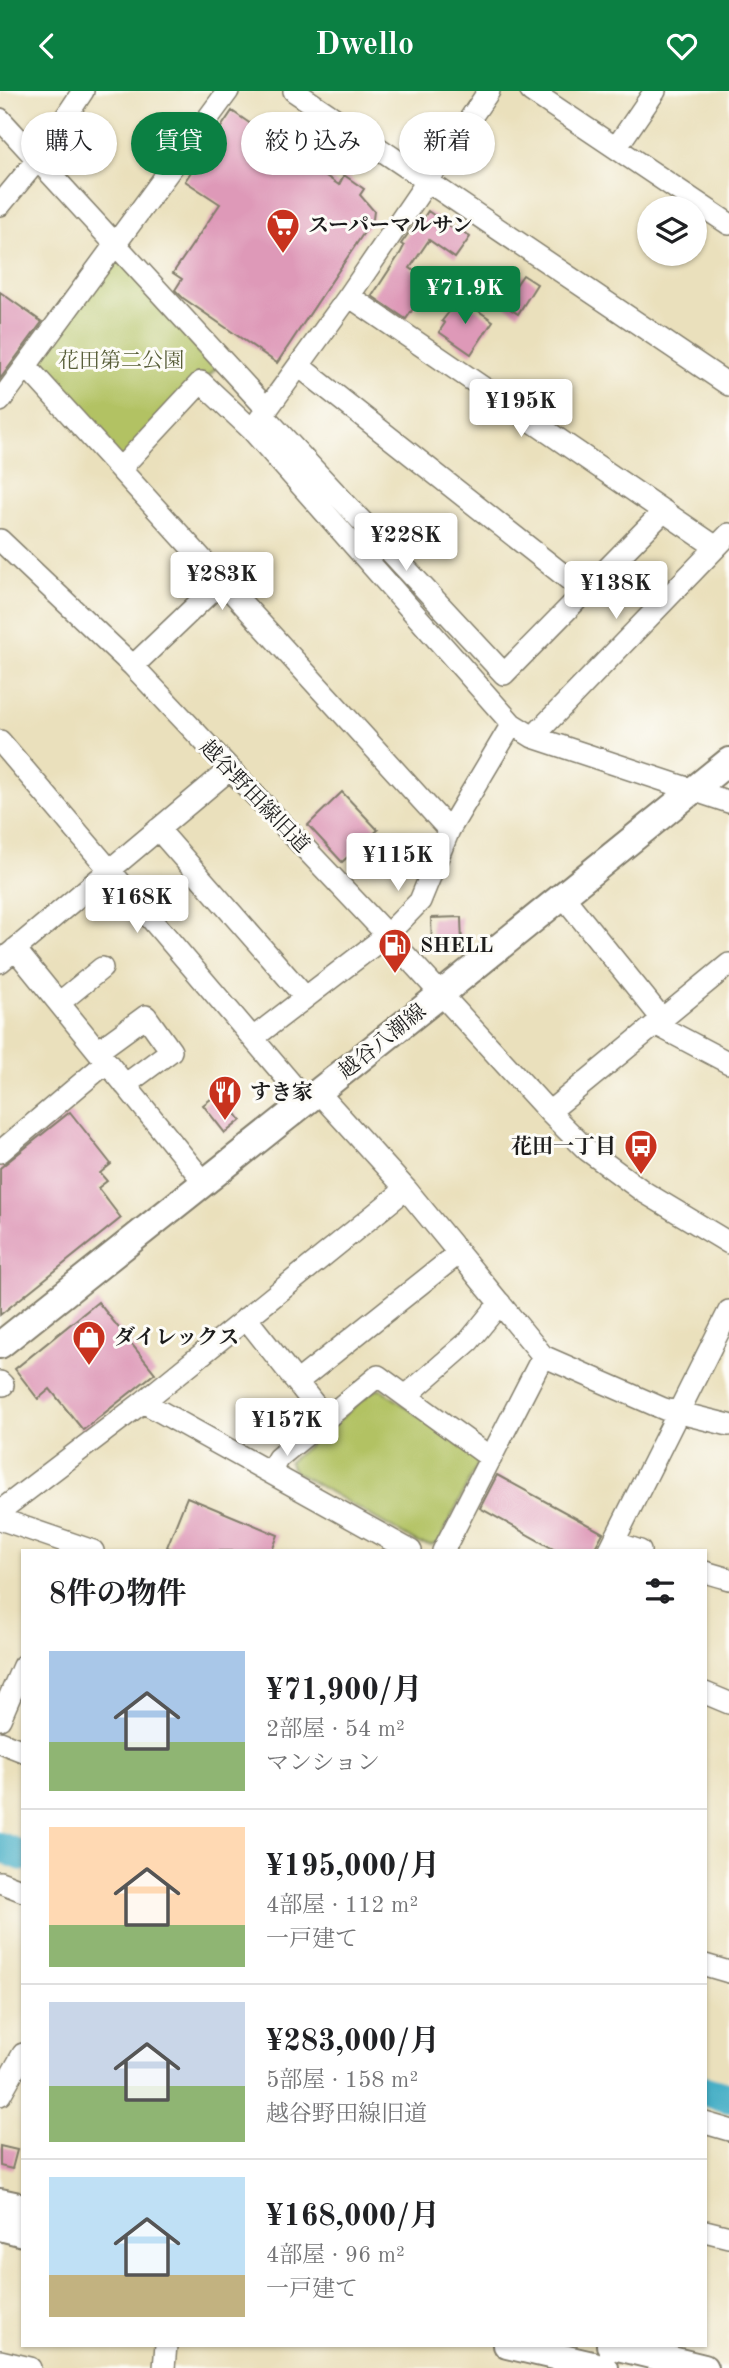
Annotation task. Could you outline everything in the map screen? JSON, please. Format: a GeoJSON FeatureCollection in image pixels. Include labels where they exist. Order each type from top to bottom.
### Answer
{"type":"FeatureCollection","features":[{"type":"Feature","properties":{"kind":"main road","name":"越谷八潮線"},"geometry":{"type":"LineString","coordinates":[[0,1345],[729,761]]}},
{"type":"Feature","properties":{"kind":"main road"},"geometry":{"type":"LineString","coordinates":[[0,2202],[21,2207]]}},
{"type":"Feature","properties":{"kind":"main road"},"geometry":{"type":"LineString","coordinates":[[0,2227],[21,2232]]}},
{"type":"Feature","properties":{"kind":"main road"},"geometry":{"type":"LineString","coordinates":[[516,2347],[605,2368]]}},
{"type":"Feature","properties":{"kind":"main road"},"geometry":{"type":"LineString","coordinates":[[618,2347],[704,2368]]}},
{"type":"Feature","properties":{"kind":"street"},"geometry":{"type":"LineString","coordinates":[[69,112],[83,91]]}},
{"type":"Feature","properties":{"kind":"street"},"geometry":{"type":"LineString","coordinates":[[0,401],[228,91]]}},
{"type":"Feature","properties":{"kind":"street"},"geometry":{"type":"LineString","coordinates":[[294,91],[729,385]]}},
{"type":"Feature","properties":{"kind":"street"},"geometry":{"type":"LineString","coordinates":[[261,418],[349,296],[489,91]]}},
{"type":"Feature","properties":{"kind":"street"},"geometry":{"type":"LineString","coordinates":[[531,91],[729,224]]}},
{"type":"Feature","properties":{"kind":"street"},"geometry":{"type":"LineString","coordinates":[[616,148],[656,91]]}},
{"type":"Feature","properties":{"kind":"street"},"geometry":{"type":"LineString","coordinates":[[0,119],[21,142]]}},
{"type":"Feature","properties":{"kind":"street"},"geometry":{"type":"LineString","coordinates":[[0,205],[24,175]]}},
{"type":"Feature","properties":{"kind":"street"},"geometry":{"type":"LineString","coordinates":[[52,175],[115,244],[261,418],[512,724],[533,737],[729,802]]}},
{"type":"Feature","properties":{"kind":"street"},"geometry":{"type":"LineString","coordinates":[[349,296],[664,511],[723,541],[533,737]]}},
{"type":"Feature","properties":{"kind":"street"},"geometry":{"type":"LineString","coordinates":[[26,366],[449,830]]}},
{"type":"Feature","properties":{"kind":"street"},"geometry":{"type":"LineString","coordinates":[[299,366],[585,592]]}},
{"type":"Feature","properties":{"kind":"street"},"geometry":{"type":"LineString","coordinates":[[120,469],[201,382],[261,418],[504,674],[664,511]]}},
{"type":"Feature","properties":{"kind":"street","name":"越谷野田線旧道"},"geometry":{"type":"LineString","coordinates":[[0,540],[133,666],[587,1150],[644,1192],[729,1243]]}},
{"type":"Feature","properties":{"kind":"street"},"geometry":{"type":"LineString","coordinates":[[133,666],[222,581]]}},
{"type":"Feature","properties":{"kind":"street"},"geometry":{"type":"LineString","coordinates":[[253,1038],[387,935],[420,901],[449,830],[512,724]]}},
{"type":"Feature","properties":{"kind":"street"},"geometry":{"type":"LineString","coordinates":[[0,741],[253,1038],[406,1189],[543,1356],[664,1409],[729,1425]]}},
{"type":"Feature","properties":{"kind":"street"},"geometry":{"type":"LineString","coordinates":[[204,1182],[59,1003],[8,955],[230,769]]}},
{"type":"Feature","properties":{"kind":"street"},"geometry":{"type":"LineString","coordinates":[[159,829],[305,997]]}},
{"type":"Feature","properties":{"kind":"street"},"geometry":{"type":"LineString","coordinates":[[563,896],[660,1022],[729,1063]]}},
{"type":"Feature","properties":{"kind":"street"},"geometry":{"type":"LineString","coordinates":[[549,1112],[729,964]]}},
{"type":"Feature","properties":{"kind":"street"},"geometry":{"type":"LineString","coordinates":[[59,1003],[102,968]]}},
{"type":"Feature","properties":{"kind":"street"},"geometry":{"type":"LineString","coordinates":[[0,1152],[146,1016],[171,1051],[125,1085]]}},
{"type":"Feature","properties":{"kind":"street"},"geometry":{"type":"LineString","coordinates":[[0,1511],[14,1490],[143,1402],[406,1189]]}},
{"type":"Feature","properties":{"kind":"street"},"geometry":{"type":"LineString","coordinates":[[297,1382],[459,1253]]}},
{"type":"Feature","properties":{"kind":"street"},"geometry":{"type":"LineString","coordinates":[[406,1397],[469,1341],[500,1303]]}},
{"type":"Feature","properties":{"kind":"street"},"geometry":{"type":"LineString","coordinates":[[628,1549],[611,1546],[729,1311]]}},
{"type":"Feature","properties":{"kind":"street"},"geometry":{"type":"LineString","coordinates":[[246,1318],[326,1419]]}},
{"type":"Feature","properties":{"kind":"street"},"geometry":{"type":"LineString","coordinates":[[444,1549],[543,1356]]}},
{"type":"Feature","properties":{"kind":"street"},"geometry":{"type":"LineString","coordinates":[[270,1472],[278,1458],[378,1376],[491,1458]]}},
{"type":"Feature","properties":{"kind":"street"},"geometry":{"type":"LineString","coordinates":[[143,1402],[407,1549]]}},
{"type":"Feature","properties":{"kind":"street"},"geometry":{"type":"LineString","coordinates":[[0,1519],[80,1548]]}},
{"type":"Feature","properties":{"kind":"street"},"geometry":{"type":"LineString","coordinates":[[707,1573],[729,1579]]}},
{"type":"Feature","properties":{"kind":"street"},"geometry":{"type":"LineString","coordinates":[[0,1719],[21,1670]]}},
{"type":"Feature","properties":{"kind":"street"},"geometry":{"type":"LineString","coordinates":[[707,1694],[729,1703]]}},
{"type":"Feature","properties":{"kind":"street"},"geometry":{"type":"LineString","coordinates":[[0,1742],[21,1750]]}},
{"type":"Feature","properties":{"kind":"street"},"geometry":{"type":"LineString","coordinates":[[0,1882],[21,1890]]}},
{"type":"Feature","properties":{"kind":"street"},"geometry":{"type":"LineString","coordinates":[[707,1966],[729,1972]]}},
{"type":"Feature","properties":{"kind":"street"},"geometry":{"type":"LineString","coordinates":[[0,2095],[21,2057]]}},
{"type":"Feature","properties":{"kind":"street"},"geometry":{"type":"LineString","coordinates":[[707,2124],[729,2130]]}},
{"type":"Feature","properties":{"kind":"street"},"geometry":{"type":"LineString","coordinates":[[707,2232],[729,2237]]}},
{"type":"Feature","properties":{"kind":"street"},"geometry":{"type":"LineString","coordinates":[[163,2368],[166,2347]]}},
{"type":"Feature","properties":{"kind":"street"},"geometry":{"type":"LineString","coordinates":[[0,2361],[29,2368]]}},
{"type":"Feature","properties":{"kind":"green space","name":"花田第二公園"},"geometry":{"type":"Polygon","coordinates":[[[115,244],[223,361],[120,469],[26,366],[115,244]]]}},
{"type":"Feature","properties":{"kind":"green space"},"geometry":{"type":"Polygon","coordinates":[[[381,1389],[475,1457],[478,1463],[439,1542],[431,1545],[418,1543],[294,1471],[289,1462],[373,1391],[381,1389]]]}},
{"type":"Feature","properties":{"kind":"building"},"geometry":{"type":"Polygon","coordinates":[[[232,111],[241,117],[241,175],[325,175],[339,185],[344,175],[364,189],[360,195],[374,211],[373,219],[277,363],[175,290],[182,279],[173,273],[220,204],[185,181],[189,175],[227,175],[227,118],[232,111]]]}},
{"type":"Feature","properties":{"kind":"building"},"geometry":{"type":"Polygon","coordinates":[[[428,211],[456,231],[458,228],[470,237],[455,258],[429,240],[410,268],[431,282],[406,319],[372,296],[401,252],[404,246],[401,244],[419,218],[422,220],[428,211]]]}},
{"type":"Feature","properties":{"kind":"building"},"geometry":{"type":"Polygon","coordinates":[[[523,275],[537,284],[518,314],[503,304],[523,275]]]}},
{"type":"Feature","properties":{"kind":"building"},"geometry":{"type":"Polygon","coordinates":[[[0,292],[42,322],[0,379],[0,292]]]}},
{"type":"Feature","properties":{"kind":"building"},"geometry":{"type":"Polygon","coordinates":[[[460,298],[493,321],[471,354],[439,332],[445,323],[442,321],[460,298]]]}},
{"type":"Feature","properties":{"kind":"building"},"geometry":{"type":"Polygon","coordinates":[[[342,792],[378,830],[342,862],[308,825],[342,792]]]}},
{"type":"Feature","properties":{"kind":"building"},"geometry":{"type":"Polygon","coordinates":[[[461,917],[462,945],[432,946],[431,918],[461,917]]]}},
{"type":"Feature","properties":{"kind":"building"},"geometry":{"type":"Polygon","coordinates":[[[219,1093],[241,1120],[225,1133],[203,1105],[219,1093]]]}},
{"type":"Feature","properties":{"kind":"building"},"geometry":{"type":"Polygon","coordinates":[[[70,1112],[111,1164],[100,1173],[107,1181],[98,1188],[121,1218],[0,1315],[0,1168],[70,1112]]]}},
{"type":"Feature","properties":{"kind":"building"},"geometry":{"type":"Polygon","coordinates":[[[98,1302],[155,1373],[83,1430],[50,1389],[38,1399],[15,1369],[98,1302]]]}},
{"type":"Feature","properties":{"kind":"building"},"geometry":{"type":"Polygon","coordinates":[[[497,1475],[603,1533],[594,1549],[553,1549],[480,1508],[497,1475]]]}},
{"type":"Feature","properties":{"kind":"building"},"geometry":{"type":"Polygon","coordinates":[[[187,1497],[278,1535],[273,1549],[167,1547],[187,1497]]]}},
{"type":"Feature","properties":{"kind":"building"},"geometry":{"type":"Polygon","coordinates":[[[0,2146],[17,2150],[12,2169],[0,2166],[0,2146]]]}},
{"type":"Feature","properties":{"kind":"waterway"},"geometry":{"type":"LineString","coordinates":[[0,1847],[21,1855]]}},
{"type":"Feature","properties":{"kind":"waterway"},"geometry":{"type":"LineString","coordinates":[[707,2092],[729,2098]]}},
{"type":"Feature","properties":{"kind":"place","name":"スーパーマルサン"},"geometry":{"type":"Point","coordinates":[283,255]}},
{"type":"Feature","properties":{"kind":"place","name":"SHELL"},"geometry":{"type":"Point","coordinates":[395,975]}},
{"type":"Feature","properties":{"kind":"place","name":"すき家"},"geometry":{"type":"Point","coordinates":[225,1122]}},
{"type":"Feature","properties":{"kind":"place","name":"花田一丁目"},"geometry":{"type":"Point","coordinates":[641,1176]}},
{"type":"Feature","properties":{"kind":"place","name":"ダイレックス"},"geometry":{"type":"Point","coordinates":[89,1367]}}]}
